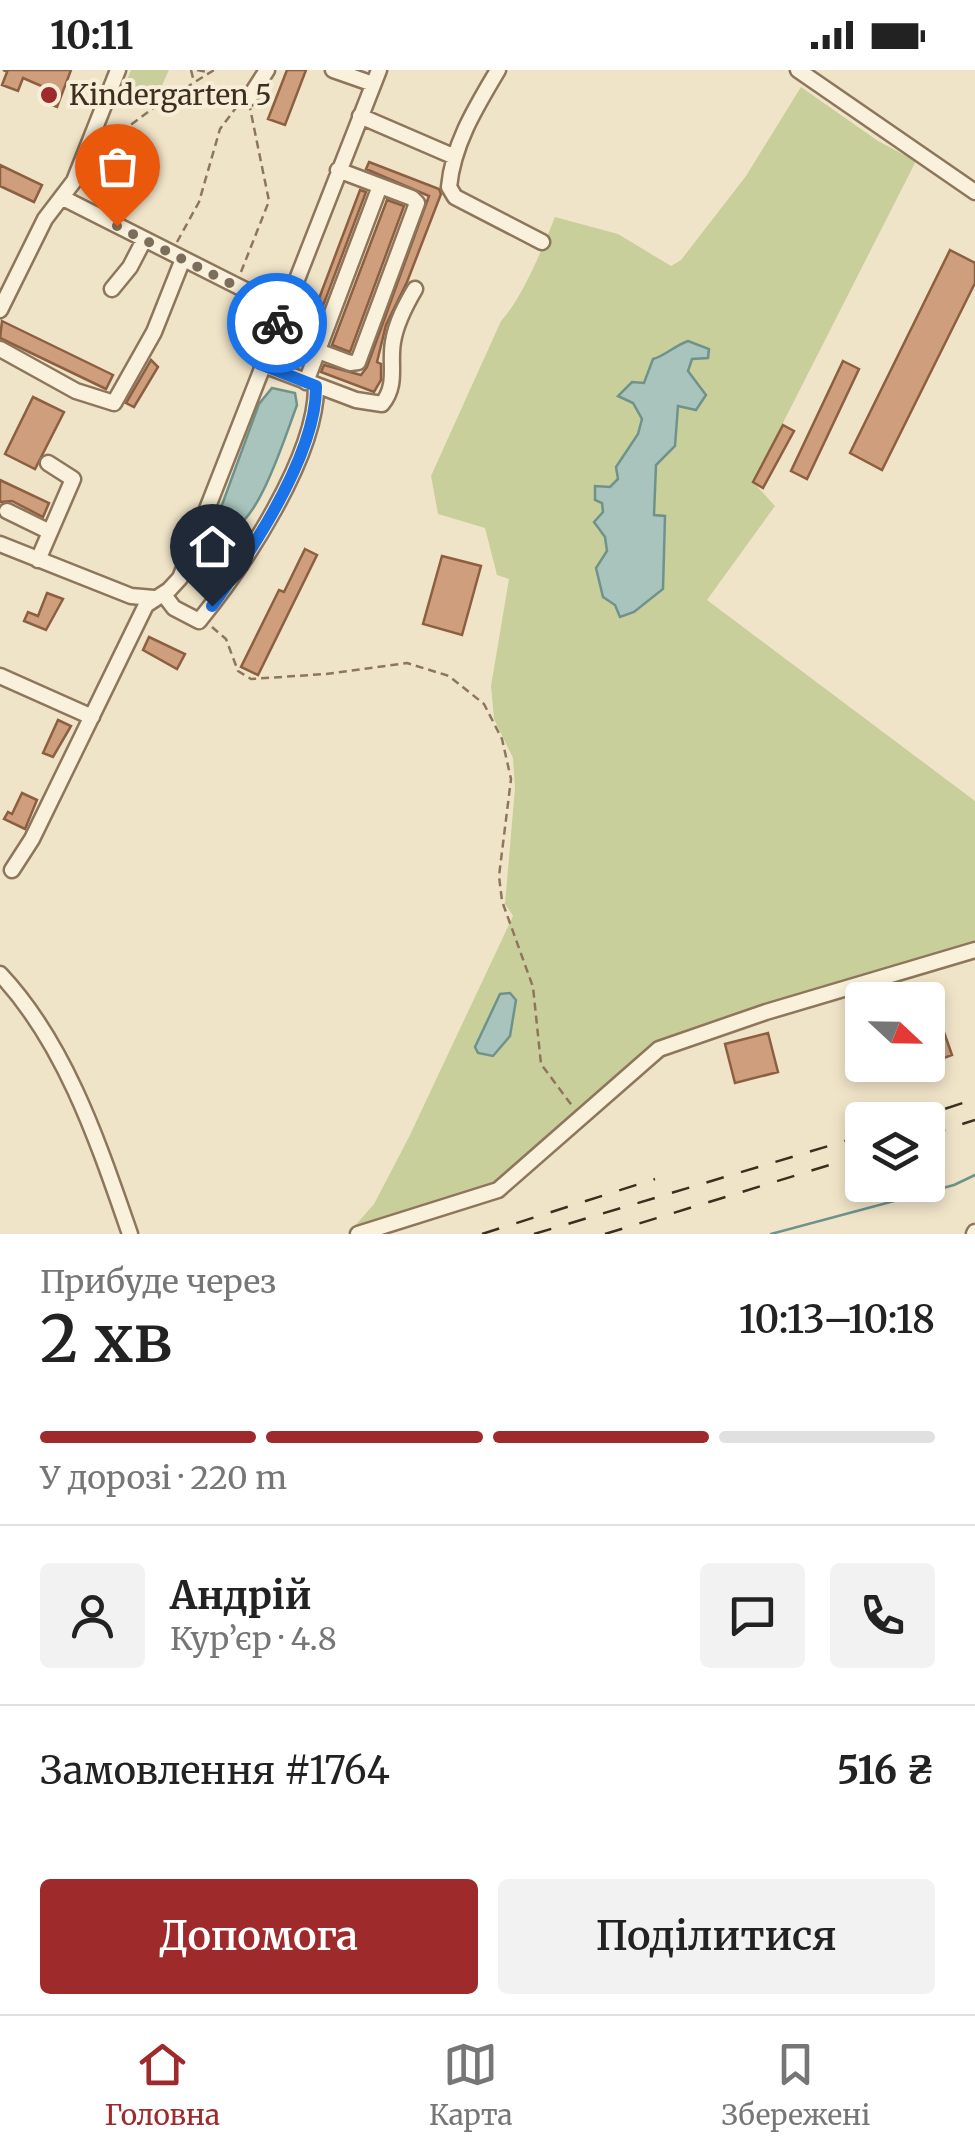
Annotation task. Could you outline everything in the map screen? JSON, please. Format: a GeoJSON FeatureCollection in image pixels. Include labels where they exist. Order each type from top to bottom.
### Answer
{"type":"FeatureCollection","features":[{"type":"Feature","properties":{"kind":"street"},"geometry":{"type":"LineString","coordinates":[[0,310],[46,219],[63,198],[86,152],[118,70]]}},
{"type":"Feature","properties":{"kind":"street"},"geometry":{"type":"LineString","coordinates":[[248,98],[268,70]]}},
{"type":"Feature","properties":{"kind":"street"},"geometry":{"type":"LineString","coordinates":[[12,870],[32,839],[140,617],[180,578],[260,364],[376,77],[333,70]]}},
{"type":"Feature","properties":{"kind":"street"},"geometry":{"type":"LineString","coordinates":[[498,70],[476,104],[455,158],[449,187],[452,195],[542,242]]}},
{"type":"Feature","properties":{"kind":"street"},"geometry":{"type":"LineString","coordinates":[[808,73],[975,192]]}},
{"type":"Feature","properties":{"kind":"street"},"geometry":{"type":"LineString","coordinates":[[360,116],[455,158]]}},
{"type":"Feature","properties":{"kind":"street"},"geometry":{"type":"LineString","coordinates":[[318,351],[354,364],[418,204],[338,170]]}},
{"type":"Feature","properties":{"kind":"street"},"geometry":{"type":"LineString","coordinates":[[0,544],[131,596],[159,596],[199,621],[242,564],[276,506],[316,412],[311,384],[318,351],[380,186]]}},
{"type":"Feature","properties":{"kind":"street"},"geometry":{"type":"LineString","coordinates":[[63,198],[283,310]]}},
{"type":"Feature","properties":{"kind":"street"},"geometry":{"type":"LineString","coordinates":[[112,290],[128,271],[144,240]]}},
{"type":"Feature","properties":{"kind":"street"},"geometry":{"type":"LineString","coordinates":[[0,348],[76,391],[114,404],[154,332],[177,256]]}},
{"type":"Feature","properties":{"kind":"street"},"geometry":{"type":"LineString","coordinates":[[260,364],[369,404],[382,404],[393,380],[392,347],[398,323],[414,289]]}},
{"type":"Feature","properties":{"kind":"street"},"geometry":{"type":"LineString","coordinates":[[38,560],[72,476],[48,462]]}},
{"type":"Feature","properties":{"kind":"street"},"geometry":{"type":"LineString","coordinates":[[7,511],[50,532]]}},
{"type":"Feature","properties":{"kind":"street"},"geometry":{"type":"LineString","coordinates":[[0,676],[92,717]]}},
{"type":"Feature","properties":{"kind":"street"},"geometry":{"type":"LineString","coordinates":[[358,1234],[498,1190],[659,1049],[684,1038],[975,950]]}},
{"type":"Feature","properties":{"kind":"street"},"geometry":{"type":"LineString","coordinates":[[0,974],[27,1006],[60,1062],[104,1158],[130,1234]]}},
{"type":"Feature","properties":{"kind":"path"},"geometry":{"type":"LineString","coordinates":[[191,70],[194,82]]}},
{"type":"Feature","properties":{"kind":"path"},"geometry":{"type":"LineString","coordinates":[[197,70],[213,70]]}},
{"type":"Feature","properties":{"kind":"path"},"geometry":{"type":"LineString","coordinates":[[86,152],[95,152],[157,105],[213,70]]}},
{"type":"Feature","properties":{"kind":"path"},"geometry":{"type":"LineString","coordinates":[[112,85],[157,105]]}},
{"type":"Feature","properties":{"kind":"path"},"geometry":{"type":"LineString","coordinates":[[177,256],[224,122],[248,98]]}},
{"type":"Feature","properties":{"kind":"path"},"geometry":{"type":"LineString","coordinates":[[238,288],[270,200],[248,98]]}},
{"type":"Feature","properties":{"kind":"path"},"geometry":{"type":"LineString","coordinates":[[199,621],[226,638],[238,671],[256,679],[407,663],[434,669],[478,696],[494,719],[510,771],[511,798],[499,881],[533,987],[541,1064],[580,1116]]}},
{"type":"Feature","properties":{"kind":"green space"},"geometry":{"type":"Polygon","coordinates":[[[131,70],[169,70],[155,101],[124,87],[131,70]]]}},
{"type":"Feature","properties":{"kind":"green space"},"geometry":{"type":"Polygon","coordinates":[[[801,87],[878,141],[916,161],[753,482],[775,506],[707,600],[975,801],[975,941],[663,1039],[502,1184],[352,1229],[374,1204],[409,1137],[513,916],[505,904],[515,788],[513,758],[494,719],[491,686],[509,579],[497,575],[485,528],[438,514],[431,476],[501,321],[524,286],[555,217],[618,234],[671,266],[681,260],[746,176],[801,87]],[[695,345],[653,360],[644,383],[619,396],[633,403],[642,419],[638,434],[616,467],[619,479],[602,503],[597,529],[605,537],[620,617],[634,612],[663,589],[664,516],[654,516],[656,464],[675,446],[678,406],[691,359],[704,346],[695,345]]]}},
{"type":"Feature","properties":{"kind":"green space"},"geometry":{"type":"Polygon","coordinates":[[[218,518],[236,528],[240,526],[218,569],[199,564],[218,518]]]}},
{"type":"Feature","properties":{"kind":"water"},"geometry":{"type":"Polygon","coordinates":[[[688,341],[709,349],[708,358],[692,359],[688,371],[706,395],[696,410],[678,406],[675,446],[656,465],[654,515],[665,516],[663,589],[634,612],[620,617],[615,605],[603,597],[596,568],[607,551],[605,537],[594,522],[603,512],[602,503],[595,500],[595,486],[610,487],[618,479],[616,467],[638,434],[642,419],[633,403],[618,396],[632,382],[644,383],[653,359],[688,341]]]}},
{"type":"Feature","properties":{"kind":"water"},"geometry":{"type":"Polygon","coordinates":[[[272,388],[295,393],[297,405],[262,493],[242,522],[232,528],[219,521],[219,513],[259,404],[272,388]]]}},
{"type":"Feature","properties":{"kind":"water"},"geometry":{"type":"Polygon","coordinates":[[[510,993],[516,1000],[510,1036],[493,1056],[478,1053],[475,1047],[500,994],[510,993]]]}},
{"type":"Feature","properties":{"kind":"building"},"geometry":{"type":"Polygon","coordinates":[[[3,70],[71,70],[57,107],[41,101],[46,88],[23,78],[18,91],[2,85],[7,72],[3,70]]]}},
{"type":"Feature","properties":{"kind":"building"},"geometry":{"type":"Polygon","coordinates":[[[287,70],[306,70],[285,125],[268,119],[287,70]]]}},
{"type":"Feature","properties":{"kind":"building"},"geometry":{"type":"Polygon","coordinates":[[[369,162],[439,189],[441,194],[386,325],[377,362],[381,364],[381,380],[374,392],[321,372],[324,365],[361,375],[367,367],[429,196],[366,169],[369,162]]]}},
{"type":"Feature","properties":{"kind":"building"},"geometry":{"type":"Polygon","coordinates":[[[0,165],[42,185],[34,202],[0,186],[0,165]]]}},
{"type":"Feature","properties":{"kind":"building"},"geometry":{"type":"Polygon","coordinates":[[[360,190],[366,192],[301,364],[295,362],[360,190]]]}},
{"type":"Feature","properties":{"kind":"building"},"geometry":{"type":"Polygon","coordinates":[[[387,200],[404,206],[350,352],[332,345],[387,200]]]}},
{"type":"Feature","properties":{"kind":"building"},"geometry":{"type":"Polygon","coordinates":[[[950,250],[975,263],[975,283],[882,470],[850,453],[950,250]]]}},
{"type":"Feature","properties":{"kind":"building"},"geometry":{"type":"Polygon","coordinates":[[[2,321],[113,375],[106,389],[0,338],[2,321]]]}},
{"type":"Feature","properties":{"kind":"building"},"geometry":{"type":"Polygon","coordinates":[[[151,360],[158,367],[134,407],[126,403],[151,360]]]}},
{"type":"Feature","properties":{"kind":"building"},"geometry":{"type":"Polygon","coordinates":[[[843,361],[859,369],[807,479],[791,471],[843,361]]]}},
{"type":"Feature","properties":{"kind":"building"},"geometry":{"type":"Polygon","coordinates":[[[33,397],[64,412],[35,469],[5,454],[33,397]]]}},
{"type":"Feature","properties":{"kind":"building"},"geometry":{"type":"Polygon","coordinates":[[[783,425],[794,431],[763,488],[753,482],[783,425]]]}},
{"type":"Feature","properties":{"kind":"building"},"geometry":{"type":"Polygon","coordinates":[[[0,480],[49,503],[43,517],[12,501],[0,502],[0,480]]]}},
{"type":"Feature","properties":{"kind":"building"},"geometry":{"type":"Polygon","coordinates":[[[305,549],[317,555],[258,675],[241,667],[279,590],[284,592],[305,549]]]}},
{"type":"Feature","properties":{"kind":"building"},"geometry":{"type":"Polygon","coordinates":[[[442,556],[481,566],[462,635],[423,624],[442,556]]]}},
{"type":"Feature","properties":{"kind":"building"},"geometry":{"type":"Polygon","coordinates":[[[47,593],[63,599],[46,630],[24,621],[28,612],[38,616],[47,593]]]}},
{"type":"Feature","properties":{"kind":"building"},"geometry":{"type":"Polygon","coordinates":[[[149,637],[185,654],[177,669],[143,650],[149,637]]]}},
{"type":"Feature","properties":{"kind":"building"},"geometry":{"type":"Polygon","coordinates":[[[58,720],[71,726],[53,757],[43,753],[58,720]]]}},
{"type":"Feature","properties":{"kind":"building"},"geometry":{"type":"Polygon","coordinates":[[[22,793],[37,800],[25,829],[4,819],[8,812],[12,814],[22,793]]]}},
{"type":"Feature","properties":{"kind":"building"},"geometry":{"type":"Polygon","coordinates":[[[768,1033],[778,1072],[735,1083],[725,1044],[768,1033]]]}},
{"type":"Feature","properties":{"kind":"building"},"geometry":{"type":"Polygon","coordinates":[[[945,1035],[952,1055],[945,1058],[945,1035]]]}},
{"type":"Feature","properties":{"kind":"waterway"},"geometry":{"type":"LineString","coordinates":[[771,1234],[954,1185],[975,1175]]}},
{"type":"Feature","properties":{"kind":"railway"},"geometry":{"type":"LineString","coordinates":[[945,1109],[975,1099]]}},
{"type":"Feature","properties":{"kind":"railway"},"geometry":{"type":"LineString","coordinates":[[945,1130],[975,1120]]}},
{"type":"Feature","properties":{"kind":"railway"},"geometry":{"type":"LineString","coordinates":[[534,1234],[845,1141]]}},
{"type":"Feature","properties":{"kind":"railway"},"geometry":{"type":"LineString","coordinates":[[605,1234],[845,1160]]}},
{"type":"Feature","properties":{"kind":"railway"},"geometry":{"type":"LineString","coordinates":[[482,1234],[655,1179]]}},
{"type":"Feature","properties":{"kind":"way so far"},"geometry":{"type":"LineString","coordinates":[[117,226],[283,310],[277,323]]}},
{"type":"Feature","properties":{"kind":"place","name":"Kindergarten 5"},"geometry":{"type":"Point","coordinates":[49,95]}},
{"type":"Feature","properties":{"kind":"route"},"geometry":{"type":"LineString","coordinates":[[212,606],[276,506],[316,412],[316,386],[260,364],[277,323]]}}]}
